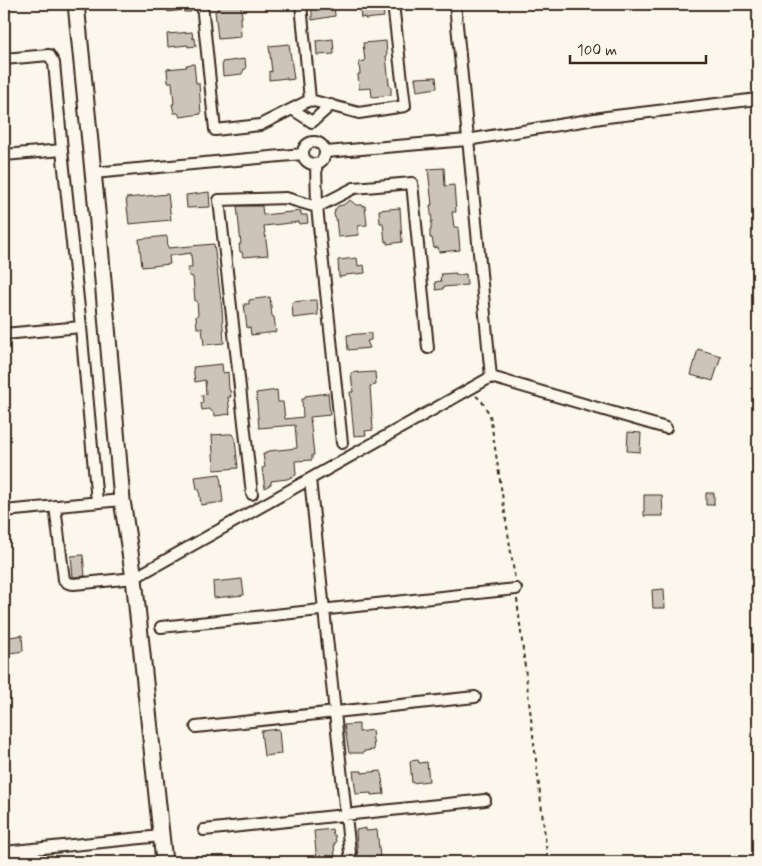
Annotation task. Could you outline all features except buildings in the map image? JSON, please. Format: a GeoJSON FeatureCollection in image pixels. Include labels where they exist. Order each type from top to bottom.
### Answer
{"type":"FeatureCollection","features":[{"type":"Feature","properties":{"kind":"street"},"geometry":{"type":"LineString","coordinates":[[76,4],[122,500],[134,578],[164,862]]}},
{"type":"Feature","properties":{"kind":"street"},"geometry":{"type":"LineString","coordinates":[[202,4],[216,130],[260,125],[310,100],[360,113],[405,106],[393,4]]}},
{"type":"Feature","properties":{"kind":"street"},"geometry":{"type":"LineString","coordinates":[[301,4],[310,100]]}},
{"type":"Feature","properties":{"kind":"street"},"geometry":{"type":"LineString","coordinates":[[455,4],[491,376]]}},
{"type":"Feature","properties":{"kind":"street"},"geometry":{"type":"LineString","coordinates":[[4,59],[49,55],[54,63],[97,502]]}},
{"type":"Feature","properties":{"kind":"street"},"geometry":{"type":"LineString","coordinates":[[326,152],[468,140],[607,117],[758,99]]}},
{"type":"Feature","properties":{"kind":"street"},"geometry":{"type":"LineString","coordinates":[[312,122],[331,105]]}},
{"type":"Feature","properties":{"kind":"street"},"geometry":{"type":"LineString","coordinates":[[292,109],[312,122]]}},
{"type":"Feature","properties":{"kind":"street"},"geometry":{"type":"LineString","coordinates":[[312,122],[313,141]]}},
{"type":"Feature","properties":{"kind":"street"},"geometry":{"type":"LineString","coordinates":[[313,141],[319,142],[324,146],[326,152],[325,158],[316,164],[305,160],[303,154],[304,148],[313,141]]}},
{"type":"Feature","properties":{"kind":"street"},"geometry":{"type":"LineString","coordinates":[[4,155],[62,150]]}},
{"type":"Feature","properties":{"kind":"street"},"geometry":{"type":"LineString","coordinates":[[93,173],[303,154]]}},
{"type":"Feature","properties":{"kind":"street"},"geometry":{"type":"LineString","coordinates":[[316,164],[317,207],[342,443]]}},
{"type":"Feature","properties":{"kind":"street"},"geometry":{"type":"LineString","coordinates":[[252,494],[219,200],[286,198],[317,207],[354,188],[412,182],[428,348]]}},
{"type":"Feature","properties":{"kind":"street"},"geometry":{"type":"LineString","coordinates":[[4,334],[81,327]]}},
{"type":"Feature","properties":{"kind":"street"},"geometry":{"type":"LineString","coordinates":[[56,506],[64,580],[74,584],[134,578],[491,376],[666,428]]}},
{"type":"Feature","properties":{"kind":"street"},"geometry":{"type":"LineString","coordinates":[[310,479],[351,862]]}},
{"type":"Feature","properties":{"kind":"street"},"geometry":{"type":"LineString","coordinates":[[4,511],[122,500]]}},
{"type":"Feature","properties":{"kind":"street"},"geometry":{"type":"LineString","coordinates":[[161,627],[516,589]]}},
{"type":"Feature","properties":{"kind":"street"},"geometry":{"type":"LineString","coordinates":[[196,727],[475,697]]}},
{"type":"Feature","properties":{"kind":"street"},"geometry":{"type":"LineString","coordinates":[[204,830],[485,800]]}},
{"type":"Feature","properties":{"kind":"street"},"geometry":{"type":"LineString","coordinates":[[4,852],[161,836]]}},
{"type":"Feature","properties":{"kind":"path"},"geometry":{"type":"LineString","coordinates":[[467,390],[481,400],[490,415],[516,589],[548,862]]}}]}
